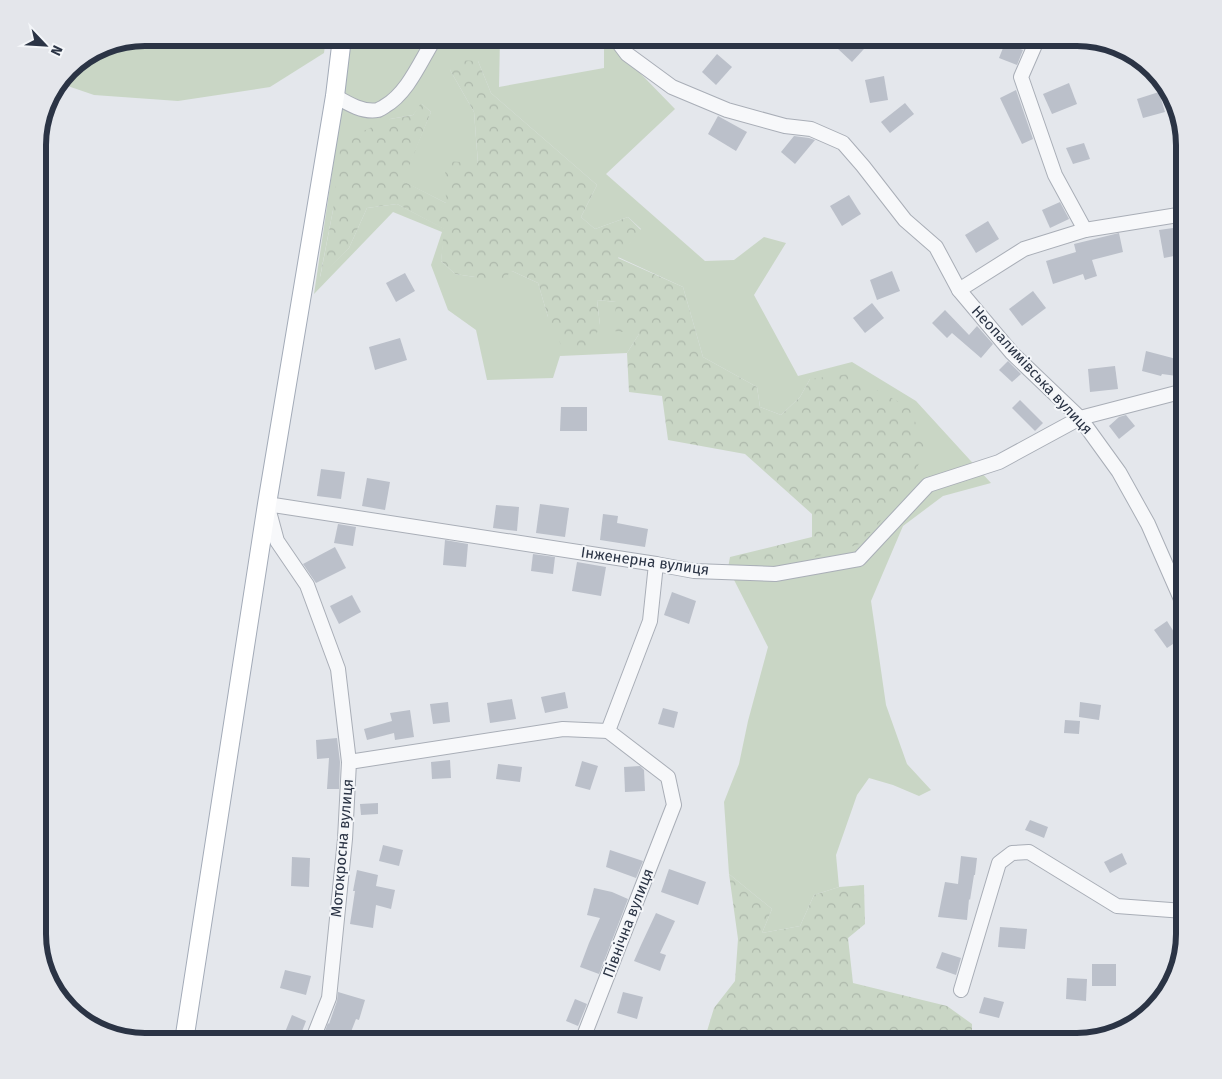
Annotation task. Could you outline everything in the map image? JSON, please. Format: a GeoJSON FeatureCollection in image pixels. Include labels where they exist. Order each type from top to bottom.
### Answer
{"type":"FeatureCollection","features":[{"type":"Feature","properties":{"kind":"main road"},"geometry":{"type":"LineString","coordinates":[[185,1033],[267,504],[335,96],[341,46]]}},
{"type":"Feature","properties":{"kind":"street"},"geometry":{"type":"LineString","coordinates":[[335,96],[351,105],[364,109],[379,110],[394,101],[405,90],[430,46]]}},
{"type":"Feature","properties":{"kind":"street","name":"Неопалимівська вулиця"},"geometry":{"type":"LineString","coordinates":[[621,46],[627,54],[672,87],[727,110],[785,126],[811,129],[843,143],[906,220],[936,247],[959,290],[1012,353],[1080,418],[1119,472],[1148,524],[1176,588]]}},
{"type":"Feature","properties":{"kind":"street"},"geometry":{"type":"LineString","coordinates":[[1035,46],[1021,77],[1055,175],[1085,230]]}},
{"type":"Feature","properties":{"kind":"street"},"geometry":{"type":"LineString","coordinates":[[959,290],[1024,249],[1085,230],[1176,215]]}},
{"type":"Feature","properties":{"kind":"street","name":"Інженерна вулиця"},"geometry":{"type":"LineString","coordinates":[[267,504],[694,571],[775,574],[859,559],[928,485],[999,462],[1080,418],[1176,393]]}},
{"type":"Feature","properties":{"kind":"street"},"geometry":{"type":"LineString","coordinates":[[267,504],[277,542],[307,585],[338,669],[349,762]]}},
{"type":"Feature","properties":{"kind":"street"},"geometry":{"type":"LineString","coordinates":[[608,731],[650,621],[656,564]]}},
{"type":"Feature","properties":{"kind":"street","name":"Мотокросна вулиця"},"geometry":{"type":"LineString","coordinates":[[315,1033],[329,998],[345,839],[349,762],[563,729],[608,731]]}},
{"type":"Feature","properties":{"kind":"street","name":"Північна вулиця"},"geometry":{"type":"LineString","coordinates":[[585,1033],[674,805],[668,777],[608,731]]}},
{"type":"Feature","properties":{"kind":"street"},"geometry":{"type":"LineString","coordinates":[[960,990],[999,863],[1012,854],[1030,852],[1117,906],[1176,910]]}},
{"type":"Feature","properties":{"kind":"green space"},"geometry":{"type":"Polygon","coordinates":[[[325,46],[324,53],[270,87],[178,101],[94,95],[67,86],[75,75],[101,56],[132,47],[325,46]]]}},
{"type":"Feature","properties":{"kind":"green space"},"geometry":{"type":"Polygon","coordinates":[[[351,46],[500,46],[499,87],[604,68],[604,46],[614,46],[675,109],[606,174],[705,261],[734,260],[764,237],[786,243],[754,295],[798,376],[852,362],[916,401],[991,483],[943,496],[903,526],[871,601],[886,705],[907,764],[931,790],[919,796],[893,785],[869,778],[857,795],[836,855],[839,887],[814,895],[800,926],[762,933],[772,909],[729,874],[724,802],[739,764],[748,721],[768,647],[728,568],[860,544],[810,379],[800,397],[781,415],[760,407],[757,387],[703,357],[683,287],[618,257],[641,229],[628,217],[595,229],[581,217],[597,185],[491,93],[478,61],[450,70],[474,112],[478,164],[446,203],[402,181],[431,112],[422,104],[413,115],[390,119],[333,210],[320,277],[349,248],[367,208],[397,204],[445,229],[441,261],[455,274],[475,277],[512,271],[538,283],[548,317],[600,325],[597,300],[616,302],[639,334],[627,353],[560,356],[553,378],[487,380],[476,330],[448,310],[431,265],[442,232],[393,212],[314,294],[351,46]]]}},
{"type":"Feature","properties":{"kind":"green space"},"geometry":{"type":"Polygon","coordinates":[[[456,60],[478,61],[491,93],[597,185],[581,217],[595,229],[628,217],[641,230],[618,258],[683,287],[703,357],[757,387],[760,407],[781,415],[800,397],[810,379],[848,374],[910,408],[926,451],[899,500],[860,544],[790,564],[728,568],[730,557],[812,537],[812,514],[745,454],[668,440],[662,396],[629,392],[627,353],[639,334],[614,331],[616,302],[597,300],[600,325],[592,346],[563,349],[548,317],[538,283],[512,271],[498,284],[475,277],[455,274],[441,261],[444,229],[397,204],[367,208],[349,248],[320,278],[333,210],[341,141],[390,119],[413,115],[421,103],[431,112],[403,181],[446,203],[445,161],[478,163],[474,112],[450,70],[456,60]]]}},
{"type":"Feature","properties":{"kind":"green space"},"geometry":{"type":"Polygon","coordinates":[[[729,874],[772,909],[762,933],[800,926],[814,895],[839,887],[864,885],[865,924],[848,938],[853,983],[947,1006],[972,1024],[972,1033],[706,1033],[714,1008],[735,981],[738,939],[729,874]]]}},
{"type":"Feature","properties":{"kind":"building"},"geometry":{"type":"Polygon","coordinates":[[[839,46],[867,46],[852,62],[837,48],[839,46]]]}},
{"type":"Feature","properties":{"kind":"building"},"geometry":{"type":"Polygon","coordinates":[[[1004,46],[1013,46],[1023,50],[1017,65],[999,58],[1004,46]]]}},
{"type":"Feature","properties":{"kind":"building"},"geometry":{"type":"Polygon","coordinates":[[[717,54],[732,67],[716,85],[702,72],[717,54]]]}},
{"type":"Feature","properties":{"kind":"building"},"geometry":{"type":"Polygon","coordinates":[[[884,76],[888,100],[870,103],[865,80],[884,76]]]}},
{"type":"Feature","properties":{"kind":"building"},"geometry":{"type":"Polygon","coordinates":[[[1069,83],[1077,104],[1052,114],[1043,94],[1069,83]]]}},
{"type":"Feature","properties":{"kind":"building"},"geometry":{"type":"Polygon","coordinates":[[[1016,90],[1033,139],[1022,144],[1000,98],[1016,90]]]}},
{"type":"Feature","properties":{"kind":"building"},"geometry":{"type":"Polygon","coordinates":[[[1159,92],[1165,112],[1143,118],[1137,99],[1159,92]]]}},
{"type":"Feature","properties":{"kind":"building"},"geometry":{"type":"Polygon","coordinates":[[[905,103],[914,114],[890,133],[881,122],[905,103]]]}},
{"type":"Feature","properties":{"kind":"building"},"geometry":{"type":"Polygon","coordinates":[[[718,116],[747,132],[736,151],[708,134],[718,116]]]}},
{"type":"Feature","properties":{"kind":"building"},"geometry":{"type":"Polygon","coordinates":[[[794,136],[815,140],[795,164],[781,152],[794,136]]]}},
{"type":"Feature","properties":{"kind":"building"},"geometry":{"type":"Polygon","coordinates":[[[1084,143],[1090,159],[1073,164],[1066,148],[1084,143]]]}},
{"type":"Feature","properties":{"kind":"building"},"geometry":{"type":"Polygon","coordinates":[[[849,195],[861,214],[842,226],[830,206],[849,195]]]}},
{"type":"Feature","properties":{"kind":"building"},"geometry":{"type":"Polygon","coordinates":[[[1060,202],[1069,219],[1050,228],[1042,210],[1060,202]]]}},
{"type":"Feature","properties":{"kind":"building"},"geometry":{"type":"Polygon","coordinates":[[[988,221],[999,239],[976,253],[965,235],[988,221]]]}},
{"type":"Feature","properties":{"kind":"building"},"geometry":{"type":"Polygon","coordinates":[[[1176,228],[1176,256],[1164,258],[1159,230],[1176,228]]]}},
{"type":"Feature","properties":{"kind":"building"},"geometry":{"type":"Polygon","coordinates":[[[1119,233],[1123,252],[1092,260],[1097,276],[1085,280],[1083,274],[1053,284],[1046,261],[1076,252],[1074,244],[1119,233]]]}},
{"type":"Feature","properties":{"kind":"building"},"geometry":{"type":"Polygon","coordinates":[[[892,271],[900,291],[877,300],[870,280],[892,271]]]}},
{"type":"Feature","properties":{"kind":"building"},"geometry":{"type":"Polygon","coordinates":[[[405,273],[415,291],[396,302],[386,283],[405,273]]]}},
{"type":"Feature","properties":{"kind":"building"},"geometry":{"type":"Polygon","coordinates":[[[1033,291],[1046,308],[1022,326],[1009,309],[1033,291]]]}},
{"type":"Feature","properties":{"kind":"building"},"geometry":{"type":"Polygon","coordinates":[[[872,303],[884,318],[865,333],[853,318],[872,303]]]}},
{"type":"Feature","properties":{"kind":"building"},"geometry":{"type":"Polygon","coordinates":[[[945,310],[969,335],[977,326],[993,344],[981,358],[952,333],[947,338],[932,323],[945,310]]]}},
{"type":"Feature","properties":{"kind":"building"},"geometry":{"type":"Polygon","coordinates":[[[400,338],[407,360],[375,370],[369,347],[400,338]]]}},
{"type":"Feature","properties":{"kind":"building"},"geometry":{"type":"Polygon","coordinates":[[[1146,351],[1176,359],[1176,376],[1162,374],[1161,376],[1142,371],[1146,351]]]}},
{"type":"Feature","properties":{"kind":"building"},"geometry":{"type":"Polygon","coordinates":[[[1008,361],[1021,374],[1012,382],[999,370],[1008,361]]]}},
{"type":"Feature","properties":{"kind":"building"},"geometry":{"type":"Polygon","coordinates":[[[1115,366],[1118,389],[1090,392],[1088,369],[1115,366]]]}},
{"type":"Feature","properties":{"kind":"building"},"geometry":{"type":"Polygon","coordinates":[[[1020,400],[1043,423],[1035,431],[1012,408],[1020,400]]]}},
{"type":"Feature","properties":{"kind":"building"},"geometry":{"type":"Polygon","coordinates":[[[561,407],[587,407],[587,431],[560,431],[561,407]]]}},
{"type":"Feature","properties":{"kind":"building"},"geometry":{"type":"Polygon","coordinates":[[[1126,415],[1135,426],[1119,439],[1109,426],[1119,417],[1126,415]]]}},
{"type":"Feature","properties":{"kind":"building"},"geometry":{"type":"Polygon","coordinates":[[[321,469],[345,472],[341,499],[317,496],[321,469]]]}},
{"type":"Feature","properties":{"kind":"building"},"geometry":{"type":"Polygon","coordinates":[[[367,478],[390,482],[385,510],[362,506],[367,478]]]}},
{"type":"Feature","properties":{"kind":"building"},"geometry":{"type":"Polygon","coordinates":[[[540,504],[569,508],[565,537],[536,533],[540,504]]]}},
{"type":"Feature","properties":{"kind":"building"},"geometry":{"type":"Polygon","coordinates":[[[496,505],[519,507],[517,531],[493,528],[496,505]]]}},
{"type":"Feature","properties":{"kind":"building"},"geometry":{"type":"Polygon","coordinates":[[[603,514],[618,516],[617,523],[648,529],[645,547],[600,540],[603,514]]]}},
{"type":"Feature","properties":{"kind":"building"},"geometry":{"type":"Polygon","coordinates":[[[338,524],[356,527],[353,546],[334,543],[338,524]]]}},
{"type":"Feature","properties":{"kind":"building"},"geometry":{"type":"Polygon","coordinates":[[[445,540],[468,544],[466,567],[443,565],[445,540]]]}},
{"type":"Feature","properties":{"kind":"building"},"geometry":{"type":"Polygon","coordinates":[[[335,547],[346,568],[316,583],[303,564],[335,547]]]}},
{"type":"Feature","properties":{"kind":"building"},"geometry":{"type":"Polygon","coordinates":[[[533,554],[555,557],[553,574],[531,571],[533,554]]]}},
{"type":"Feature","properties":{"kind":"building"},"geometry":{"type":"Polygon","coordinates":[[[577,562],[606,567],[601,596],[572,591],[577,562]]]}},
{"type":"Feature","properties":{"kind":"building"},"geometry":{"type":"Polygon","coordinates":[[[672,592],[696,601],[689,624],[664,615],[672,592]]]}},
{"type":"Feature","properties":{"kind":"building"},"geometry":{"type":"Polygon","coordinates":[[[352,595],[361,612],[339,624],[330,606],[352,595]]]}},
{"type":"Feature","properties":{"kind":"building"},"geometry":{"type":"Polygon","coordinates":[[[1167,621],[1176,635],[1176,642],[1167,648],[1154,630],[1167,621]]]}},
{"type":"Feature","properties":{"kind":"building"},"geometry":{"type":"Polygon","coordinates":[[[565,692],[568,708],[545,713],[541,697],[565,692]]]}},
{"type":"Feature","properties":{"kind":"building"},"geometry":{"type":"Polygon","coordinates":[[[512,699],[516,719],[490,723],[487,703],[512,699]]]}},
{"type":"Feature","properties":{"kind":"building"},"geometry":{"type":"Polygon","coordinates":[[[448,702],[450,722],[433,724],[430,704],[448,702]]]}},
{"type":"Feature","properties":{"kind":"building"},"geometry":{"type":"Polygon","coordinates":[[[1080,702],[1101,705],[1099,720],[1079,717],[1080,702]]]}},
{"type":"Feature","properties":{"kind":"building"},"geometry":{"type":"Polygon","coordinates":[[[663,708],[678,712],[674,728],[658,724],[663,708]]]}},
{"type":"Feature","properties":{"kind":"building"},"geometry":{"type":"Polygon","coordinates":[[[410,710],[414,737],[395,740],[394,733],[367,740],[364,729],[392,721],[390,713],[410,710]]]}},
{"type":"Feature","properties":{"kind":"building"},"geometry":{"type":"Polygon","coordinates":[[[1065,720],[1080,721],[1079,734],[1064,733],[1065,720]]]}},
{"type":"Feature","properties":{"kind":"building"},"geometry":{"type":"Polygon","coordinates":[[[337,738],[340,762],[339,789],[327,789],[329,758],[317,759],[316,740],[337,738]]]}},
{"type":"Feature","properties":{"kind":"building"},"geometry":{"type":"Polygon","coordinates":[[[450,760],[451,778],[432,779],[431,762],[450,760]]]}},
{"type":"Feature","properties":{"kind":"building"},"geometry":{"type":"Polygon","coordinates":[[[582,761],[598,766],[590,790],[575,786],[582,761]]]}},
{"type":"Feature","properties":{"kind":"building"},"geometry":{"type":"Polygon","coordinates":[[[498,764],[522,767],[520,782],[496,779],[498,764]]]}},
{"type":"Feature","properties":{"kind":"building"},"geometry":{"type":"Polygon","coordinates":[[[640,766],[644,770],[645,791],[625,792],[624,767],[640,766]]]}},
{"type":"Feature","properties":{"kind":"building"},"geometry":{"type":"Polygon","coordinates":[[[378,803],[378,814],[361,815],[360,804],[378,803]]]}},
{"type":"Feature","properties":{"kind":"building"},"geometry":{"type":"Polygon","coordinates":[[[1030,820],[1048,827],[1044,838],[1025,830],[1030,820]]]}},
{"type":"Feature","properties":{"kind":"building"},"geometry":{"type":"Polygon","coordinates":[[[383,845],[403,850],[399,866],[379,861],[383,845]]]}},
{"type":"Feature","properties":{"kind":"building"},"geometry":{"type":"Polygon","coordinates":[[[610,850],[643,861],[636,878],[606,867],[610,850]]]}},
{"type":"Feature","properties":{"kind":"building"},"geometry":{"type":"Polygon","coordinates":[[[1122,853],[1127,864],[1110,873],[1104,862],[1122,853]]]}},
{"type":"Feature","properties":{"kind":"building"},"geometry":{"type":"Polygon","coordinates":[[[961,856],[977,858],[967,920],[938,917],[945,882],[958,884],[961,856]]]}},
{"type":"Feature","properties":{"kind":"building"},"geometry":{"type":"Polygon","coordinates":[[[292,857],[310,858],[309,887],[291,886],[292,857]]]}},
{"type":"Feature","properties":{"kind":"building"},"geometry":{"type":"Polygon","coordinates":[[[669,869],[706,882],[698,905],[661,892],[669,869]]]}},
{"type":"Feature","properties":{"kind":"building"},"geometry":{"type":"Polygon","coordinates":[[[357,870],[378,875],[376,886],[395,890],[391,909],[376,905],[373,928],[350,924],[357,870]]]}},
{"type":"Feature","properties":{"kind":"building"},"geometry":{"type":"Polygon","coordinates":[[[594,888],[612,892],[628,899],[599,974],[580,967],[600,918],[587,915],[594,888]]]}},
{"type":"Feature","properties":{"kind":"building"},"geometry":{"type":"Polygon","coordinates":[[[656,913],[675,921],[660,953],[666,955],[660,971],[634,961],[656,913]]]}},
{"type":"Feature","properties":{"kind":"building"},"geometry":{"type":"Polygon","coordinates":[[[1000,927],[1027,929],[1025,949],[998,947],[1000,927]]]}},
{"type":"Feature","properties":{"kind":"building"},"geometry":{"type":"Polygon","coordinates":[[[942,952],[961,958],[956,975],[936,968],[942,952]]]}},
{"type":"Feature","properties":{"kind":"building"},"geometry":{"type":"Polygon","coordinates":[[[1092,964],[1116,964],[1116,986],[1092,986],[1092,964]]]}},
{"type":"Feature","properties":{"kind":"building"},"geometry":{"type":"Polygon","coordinates":[[[285,970],[311,976],[306,995],[280,988],[285,970]]]}},
{"type":"Feature","properties":{"kind":"building"},"geometry":{"type":"Polygon","coordinates":[[[1067,978],[1087,979],[1086,1001],[1066,999],[1067,978]]]}},
{"type":"Feature","properties":{"kind":"building"},"geometry":{"type":"Polygon","coordinates":[[[338,992],[365,1000],[359,1020],[356,1019],[351,1033],[324,1033],[337,1001],[338,992]]]}},
{"type":"Feature","properties":{"kind":"building"},"geometry":{"type":"Polygon","coordinates":[[[623,992],[643,997],[637,1019],[617,1013],[623,992]]]}},
{"type":"Feature","properties":{"kind":"building"},"geometry":{"type":"Polygon","coordinates":[[[984,997],[1004,1002],[999,1018],[979,1013],[984,997]]]}},
{"type":"Feature","properties":{"kind":"building"},"geometry":{"type":"Polygon","coordinates":[[[575,999],[587,1004],[578,1026],[566,1021],[575,999]]]}},
{"type":"Feature","properties":{"kind":"building"},"geometry":{"type":"Polygon","coordinates":[[[292,1015],[306,1021],[301,1033],[285,1033],[292,1015]]]}}]}
